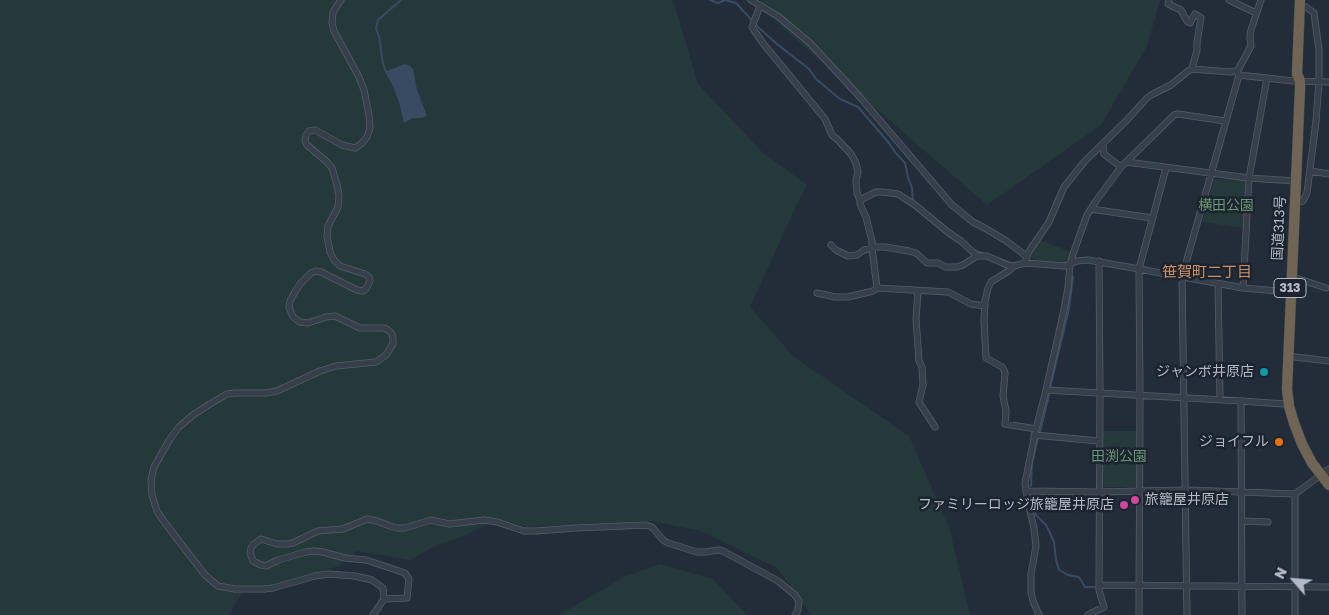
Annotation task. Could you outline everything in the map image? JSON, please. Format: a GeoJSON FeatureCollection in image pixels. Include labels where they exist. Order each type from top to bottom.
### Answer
{"type":"FeatureCollection","features":[{"type":"Feature","properties":{"kind":"highway","name":"国道313号"},"geometry":{"type":"LineString","coordinates":[[1304,2],[1297,74],[1300,81],[1287,389],[1289,406],[1302,444],[1312,463],[1325,472],[1329,485]]}},
{"type":"Feature","properties":{"kind":"street"},"geometry":{"type":"LineString","coordinates":[[341,0],[333,12],[332,23],[334,32],[359,77],[364,90],[370,128],[367,137],[355,148],[342,145],[315,130],[309,131],[305,141],[307,146],[332,168],[338,185],[338,207],[328,226],[327,236],[330,252],[340,266],[365,274],[369,277],[370,281],[366,289],[357,290],[316,271],[311,273],[295,292],[290,301],[290,307],[293,317],[304,323],[335,316],[360,328],[384,328],[392,334],[393,344],[386,355],[376,362],[336,366],[266,394],[235,392],[227,394],[193,415],[179,427],[170,438],[154,467],[151,480],[152,495],[157,511],[205,575],[218,586],[235,589],[273,588],[315,576],[341,574],[372,580],[383,588],[384,599],[373,615]]}},
{"type":"Feature","properties":{"kind":"street"},"geometry":{"type":"LineString","coordinates":[[751,0],[779,17],[810,42],[952,205],[973,222],[1005,240],[1025,259],[1061,267],[1077,261],[1099,261],[1218,284],[1290,292]]}},
{"type":"Feature","properties":{"kind":"street"},"geometry":{"type":"LineString","coordinates":[[1169,0],[1168,4],[1181,10],[1190,23],[1195,14],[1201,18],[1197,50],[1192,69]]}},
{"type":"Feature","properties":{"kind":"street"},"geometry":{"type":"LineString","coordinates":[[1229,0],[1256,13]]}},
{"type":"Feature","properties":{"kind":"street"},"geometry":{"type":"LineString","coordinates":[[1188,615],[1182,277],[1238,74],[1251,46],[1250,34],[1261,0]]}},
{"type":"Feature","properties":{"kind":"street"},"geometry":{"type":"LineString","coordinates":[[1294,203],[1303,201],[1307,195],[1319,81],[1319,50],[1314,13],[1304,2]]}},
{"type":"Feature","properties":{"kind":"street"},"geometry":{"type":"LineString","coordinates":[[760,6],[752,27],[825,119],[832,135],[851,154],[856,163],[858,173],[856,180],[857,193],[872,241],[877,288]]}},
{"type":"Feature","properties":{"kind":"street"},"geometry":{"type":"LineString","coordinates":[[1099,441],[1035,432],[1004,424],[1006,411],[1003,396],[1005,374],[1002,367],[986,358],[985,306],[991,282],[1025,259],[1049,222],[1064,187],[1085,161],[1147,98],[1171,85],[1188,71],[1192,69],[1234,71],[1238,74],[1267,78],[1329,82]]}},
{"type":"Feature","properties":{"kind":"street"},"geometry":{"type":"LineString","coordinates":[[1243,288],[1249,178],[1267,78]]}},
{"type":"Feature","properties":{"kind":"street"},"geometry":{"type":"LineString","coordinates":[[1039,615],[1031,592],[1031,574],[1036,546],[1026,491],[1026,476],[1064,310],[1073,254],[1091,209],[1121,167],[1174,115],[1225,121]]}},
{"type":"Feature","properties":{"kind":"street"},"geometry":{"type":"LineString","coordinates":[[1102,144],[1104,154],[1121,167]]}},
{"type":"Feature","properties":{"kind":"street"},"geometry":{"type":"LineString","coordinates":[[1126,162],[1295,182]]}},
{"type":"Feature","properties":{"kind":"street"},"geometry":{"type":"LineString","coordinates":[[1139,615],[1139,268],[1166,168]]}},
{"type":"Feature","properties":{"kind":"street"},"geometry":{"type":"LineString","coordinates":[[1310,171],[1329,174]]}},
{"type":"Feature","properties":{"kind":"street"},"geometry":{"type":"LineString","coordinates":[[860,200],[876,192],[898,194],[961,241],[977,256]]}},
{"type":"Feature","properties":{"kind":"street"},"geometry":{"type":"LineString","coordinates":[[1091,209],[1152,218]]}},
{"type":"Feature","properties":{"kind":"street"},"geometry":{"type":"LineString","coordinates":[[831,245],[848,256],[872,248],[885,247],[916,253],[927,263],[938,263],[945,267],[963,265],[977,256],[987,256],[1014,266]]}},
{"type":"Feature","properties":{"kind":"street"},"geometry":{"type":"LineString","coordinates":[[1088,615],[1104,607],[1099,590],[1099,261]]}},
{"type":"Feature","properties":{"kind":"street"},"geometry":{"type":"LineString","coordinates":[[1291,278],[1326,288]]}},
{"type":"Feature","properties":{"kind":"street"},"geometry":{"type":"LineString","coordinates":[[1218,284],[1220,399]]}},
{"type":"Feature","properties":{"kind":"street"},"geometry":{"type":"LineString","coordinates":[[817,293],[835,297],[848,297],[873,291],[877,288],[948,292],[971,304],[985,306]]}},
{"type":"Feature","properties":{"kind":"street"},"geometry":{"type":"LineString","coordinates":[[918,291],[916,327],[919,361],[922,367],[923,379],[922,394],[919,402],[934,427]]}},
{"type":"Feature","properties":{"kind":"street"},"geometry":{"type":"LineString","coordinates":[[1288,356],[1329,362]]}},
{"type":"Feature","properties":{"kind":"street"},"geometry":{"type":"LineString","coordinates":[[1046,390],[1241,400],[1289,406]]}},
{"type":"Feature","properties":{"kind":"street"},"geometry":{"type":"LineString","coordinates":[[1241,400],[1242,615]]}},
{"type":"Feature","properties":{"kind":"street"},"geometry":{"type":"LineString","coordinates":[[1026,491],[1186,490],[1295,494],[1325,472]]}},
{"type":"Feature","properties":{"kind":"street"},"geometry":{"type":"LineString","coordinates":[[1295,494],[1295,615]]}},
{"type":"Feature","properties":{"kind":"street"},"geometry":{"type":"LineString","coordinates":[[384,599],[408,598],[408,578],[405,573],[366,560],[345,558],[314,551],[278,560],[266,566],[253,561],[250,552],[251,548],[261,539],[277,544],[293,543],[318,531],[343,529],[367,519],[397,528],[405,528],[431,520],[449,524],[484,520],[524,530],[536,531],[646,525],[668,543],[698,552],[723,551],[782,583],[799,601],[798,610],[795,615]]}},
{"type":"Feature","properties":{"kind":"street"},"geometry":{"type":"LineString","coordinates":[[1242,521],[1268,522]]}},
{"type":"Feature","properties":{"kind":"street"},"geometry":{"type":"LineString","coordinates":[[1100,585],[1329,587]]}},
{"type":"Feature","properties":{"kind":"green space"},"geometry":{"type":"Polygon","coordinates":[[[0,0],[673,0],[698,84],[762,152],[807,185],[750,307],[794,357],[909,436],[949,527],[970,615],[811,615],[777,568],[701,531],[651,521],[527,527],[503,520],[437,545],[410,560],[357,551],[339,566],[283,584],[243,591],[229,615],[0,615],[0,0]]]}},
{"type":"Feature","properties":{"kind":"green space"},"geometry":{"type":"Polygon","coordinates":[[[759,0],[1160,0],[1147,46],[1101,125],[987,205],[775,21],[759,0]]]}},
{"type":"Feature","properties":{"kind":"green space","name":"横田公園"},"geometry":{"type":"Polygon","coordinates":[[[1214,179],[1242,179],[1245,183],[1243,228],[1202,222],[1214,179]]]}},
{"type":"Feature","properties":{"kind":"green space"},"geometry":{"type":"Polygon","coordinates":[[[1040,240],[1071,252],[1067,261],[1065,263],[1046,262],[1029,257],[1040,240]]]}},
{"type":"Feature","properties":{"kind":"green space","name":"田渕公園"},"geometry":{"type":"Polygon","coordinates":[[[1101,431],[1136,431],[1137,484],[1135,487],[1104,487],[1102,485],[1101,431]]]}},
{"type":"Feature","properties":{"kind":"green space"},"geometry":{"type":"Polygon","coordinates":[[[660,564],[713,579],[747,615],[559,615],[624,577],[660,564]]]}},
{"type":"Feature","properties":{"kind":"water"},"geometry":{"type":"Polygon","coordinates":[[[405,64],[413,69],[417,90],[427,116],[413,118],[404,123],[399,102],[386,74],[387,71],[405,64]]]}},
{"type":"Feature","properties":{"kind":"waterway"},"geometry":{"type":"LineString","coordinates":[[386,72],[376,28],[378,20],[401,0]]}},
{"type":"Feature","properties":{"kind":"waterway"},"geometry":{"type":"LineString","coordinates":[[710,0],[718,3],[725,0],[736,3],[758,27],[809,69],[816,79],[840,99],[858,107],[905,163],[912,188],[913,202]]}},
{"type":"Feature","properties":{"kind":"waterway"},"geometry":{"type":"LineString","coordinates":[[975,250],[986,254]]}},
{"type":"Feature","properties":{"kind":"waterway"},"geometry":{"type":"LineString","coordinates":[[998,258],[1008,262]]}},
{"type":"Feature","properties":{"kind":"waterway"},"geometry":{"type":"LineString","coordinates":[[1050,388],[1069,309],[1073,277]]}},
{"type":"Feature","properties":{"kind":"waterway"},"geometry":{"type":"LineString","coordinates":[[1040,432],[1049,395]]}},
{"type":"Feature","properties":{"kind":"waterway"},"geometry":{"type":"LineString","coordinates":[[1031,486],[1032,463],[1038,438]]}},
{"type":"Feature","properties":{"kind":"waterway"},"geometry":{"type":"LineString","coordinates":[[1031,496],[1036,515],[1046,525],[1054,542],[1059,570],[1068,575],[1079,577],[1085,587],[1096,587]]}},
{"type":"Feature","properties":{"kind":"place","name":"ジャンボ井原店"},"geometry":{"type":"Point","coordinates":[1264,372]}},
{"type":"Feature","properties":{"kind":"place","name":"ジョイフル"},"geometry":{"type":"Point","coordinates":[1279,442]}},
{"type":"Feature","properties":{"kind":"place","name":"旅籠屋井原店"},"geometry":{"type":"Point","coordinates":[1135,500]}},
{"type":"Feature","properties":{"kind":"place","name":"ファミリーロッジ旅籠屋井原店"},"geometry":{"type":"Point","coordinates":[1124,505]}},
{"type":"Feature","properties":{"kind":"district","name":"笹賀町二丁目"},"geometry":{"type":"Point","coordinates":[1207,272]}}]}
